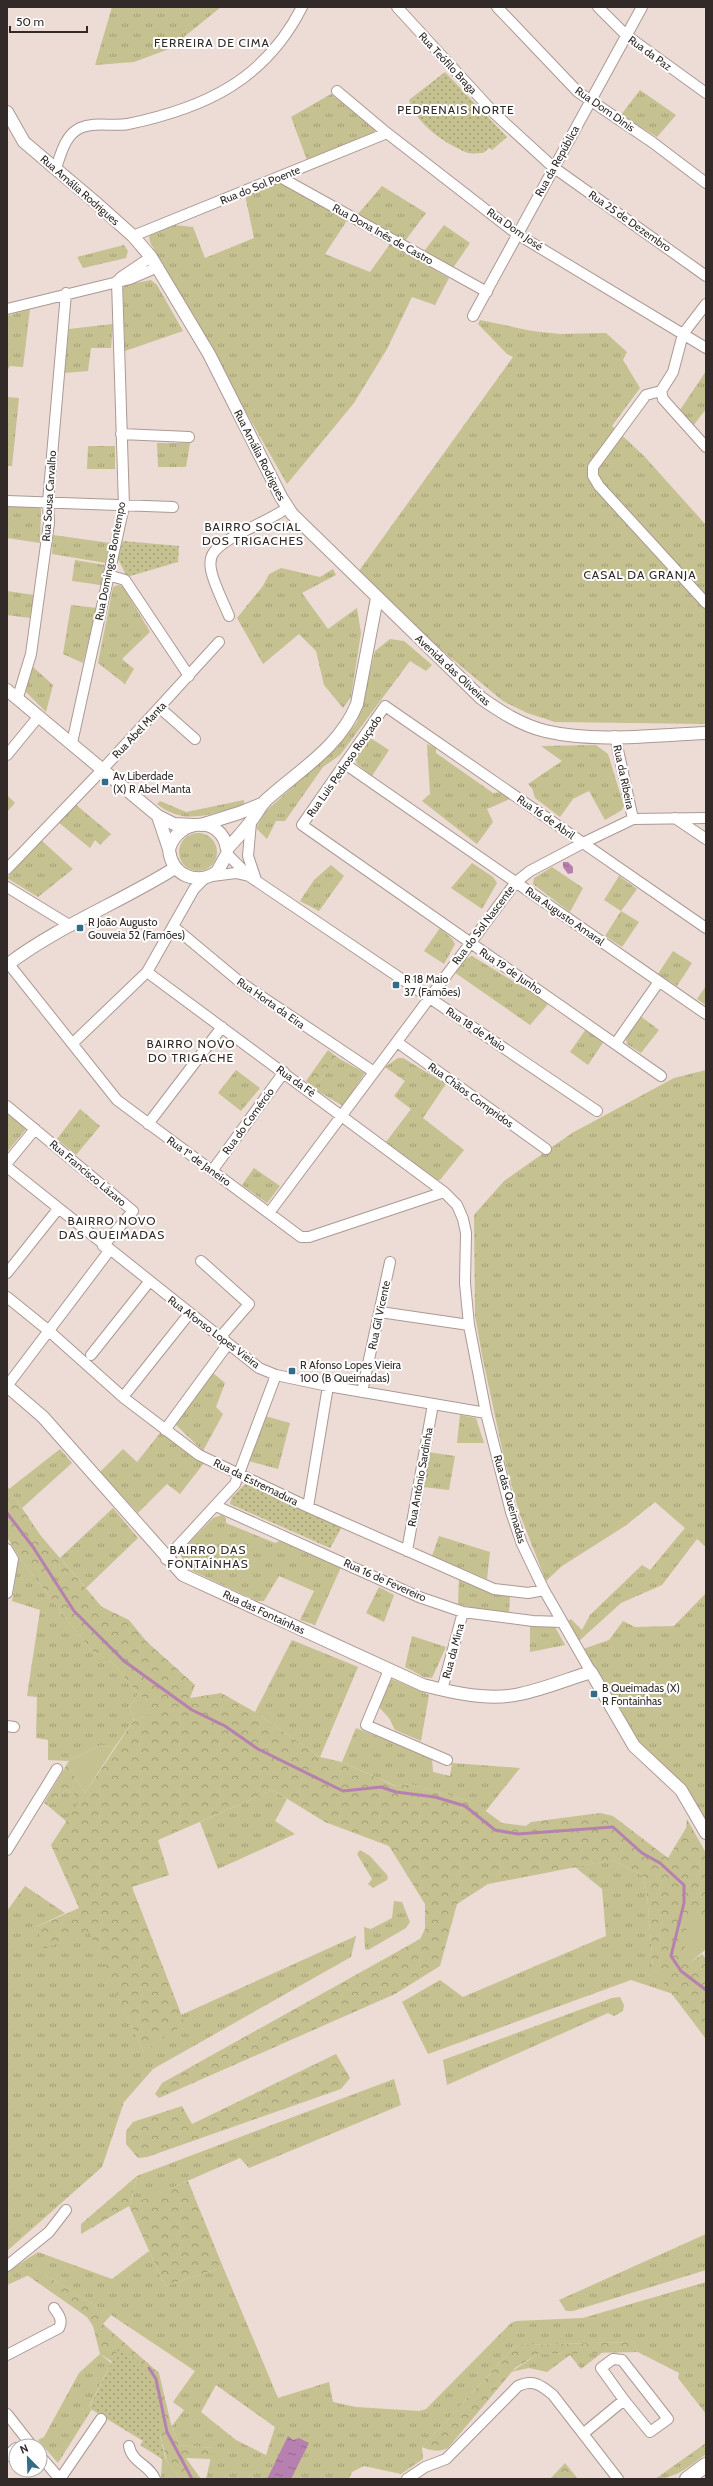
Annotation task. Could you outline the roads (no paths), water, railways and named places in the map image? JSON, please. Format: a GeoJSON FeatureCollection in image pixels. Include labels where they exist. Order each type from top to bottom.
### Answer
{"type":"FeatureCollection","features":[{"type":"Feature","properties":{"kind":"main road"},"geometry":{"type":"LineString","coordinates":[[687,2479],[706,2465]]}},
{"type":"Feature","properties":{"kind":"street"},"geometry":{"type":"LineString","coordinates":[[56,168],[66,139],[80,128],[96,125],[125,125],[168,116],[200,104],[230,88],[270,55],[292,28],[302,7]]}},
{"type":"Feature","properties":{"kind":"street","name":"Rua Teófilo Braga"},"geometry":{"type":"LineString","coordinates":[[397,7],[494,113],[553,167]]}},
{"type":"Feature","properties":{"kind":"street","name":"Rua Dom Dinis"},"geometry":{"type":"LineString","coordinates":[[497,7],[578,92],[608,115],[652,142],[706,183]]}},
{"type":"Feature","properties":{"kind":"street","name":"Rua da Paz"},"geometry":{"type":"LineString","coordinates":[[598,7],[626,35],[706,94]]}},
{"type":"Feature","properties":{"kind":"street","name":"Rua da República"},"geometry":{"type":"LineString","coordinates":[[473,316],[553,167],[642,7]]}},
{"type":"Feature","properties":{"kind":"street","name":"Rua Dom José"},"geometry":{"type":"LineString","coordinates":[[337,91],[387,133],[517,234],[706,348]]}},
{"type":"Feature","properties":{"kind":"street","name":"Rua Amália Rodrigues"},"geometry":{"type":"LineString","coordinates":[[7,112],[24,142],[56,168],[133,236],[154,262],[208,354],[287,508],[377,598]]}},
{"type":"Feature","properties":{"kind":"street","name":"Rua do Sol Poente"},"geometry":{"type":"LineString","coordinates":[[133,236],[387,133]]}},
{"type":"Feature","properties":{"kind":"street","name":"Rua 25 de Dezembro"},"geometry":{"type":"LineString","coordinates":[[553,167],[706,276]]}},
{"type":"Feature","properties":{"kind":"street","name":"Rua Dona Inês de Castro"},"geometry":{"type":"LineString","coordinates":[[280,177],[486,292]]}},
{"type":"Feature","properties":{"kind":"street"},"geometry":{"type":"LineString","coordinates":[[7,309],[116,281],[154,262]]}},
{"type":"Feature","properties":{"kind":"street","name":"Rua Domingos Bontempo"},"geometry":{"type":"LineString","coordinates":[[72,743],[124,506],[116,281]]}},
{"type":"Feature","properties":{"kind":"street","name":"Rua Sousa Carvalho"},"geometry":{"type":"LineString","coordinates":[[18,697],[31,654],[49,524],[48,502],[66,293]]}},
{"type":"Feature","properties":{"kind":"street"},"geometry":{"type":"LineString","coordinates":[[706,304],[683,334],[673,372],[661,391],[663,399],[706,446]]}},
{"type":"Feature","properties":{"kind":"street"},"geometry":{"type":"LineString","coordinates":[[661,391],[646,394],[593,467],[593,476],[599,486],[706,603]]}},
{"type":"Feature","properties":{"kind":"street"},"geometry":{"type":"LineString","coordinates":[[121,434],[189,437]]}},
{"type":"Feature","properties":{"kind":"street"},"geometry":{"type":"LineString","coordinates":[[7,501],[173,507]]}},
{"type":"Feature","properties":{"kind":"street"},"geometry":{"type":"LineString","coordinates":[[229,616],[211,570],[210,558],[214,552],[234,538],[274,518],[287,508]]}},
{"type":"Feature","properties":{"kind":"street"},"geometry":{"type":"LineString","coordinates":[[108,575],[125,580],[189,676]]}},
{"type":"Feature","properties":{"kind":"street"},"geometry":{"type":"LineString","coordinates":[[73,1043],[147,972],[174,927],[194,889],[222,866],[227,852],[264,803],[325,750],[341,733],[351,718],[357,704],[377,598]]}},
{"type":"Feature","properties":{"kind":"street","name":"Avenida das Oliveiras"},"geometry":{"type":"LineString","coordinates":[[377,598],[480,698],[504,714],[550,732],[568,735],[615,736],[706,733]]}},
{"type":"Feature","properties":{"kind":"street","name":"Rua Abel Manta"},"geometry":{"type":"LineString","coordinates":[[7,869],[160,708],[219,642]]}},
{"type":"Feature","properties":{"kind":"street"},"geometry":{"type":"LineString","coordinates":[[7,690],[18,697],[102,770],[158,816],[174,824],[197,825],[217,830],[225,841],[227,852]]}},
{"type":"Feature","properties":{"kind":"street","name":"Rua Luis Pedroso Rouçado"},"geometry":{"type":"LineString","coordinates":[[302,825],[386,706]]}},
{"type":"Feature","properties":{"kind":"street","name":"Rua 16 de Abril"},"geometry":{"type":"LineString","coordinates":[[386,706],[706,928]]}},
{"type":"Feature","properties":{"kind":"street"},"geometry":{"type":"LineString","coordinates":[[160,708],[195,739]]}},
{"type":"Feature","properties":{"kind":"street"},"geometry":{"type":"LineString","coordinates":[[7,755],[39,716]]}},
{"type":"Feature","properties":{"kind":"street","name":"Rua da Ribeira"},"geometry":{"type":"LineString","coordinates":[[615,736],[633,819]]}},
{"type":"Feature","properties":{"kind":"street","name":"Rua Augusto Amaral"},"geometry":{"type":"LineString","coordinates":[[345,764],[516,882],[658,983],[706,1014]]}},
{"type":"Feature","properties":{"kind":"street"},"geometry":{"type":"LineString","coordinates":[[169,849],[175,835],[181,830],[239,813],[264,803]]}},
{"type":"Feature","properties":{"kind":"street"},"geometry":{"type":"LineString","coordinates":[[158,816],[167,836],[169,849],[175,868],[186,876],[209,877]]}},
{"type":"Feature","properties":{"kind":"street"},"geometry":{"type":"LineString","coordinates":[[675,818],[706,839]]}},
{"type":"Feature","properties":{"kind":"street","name":"Rua do Sol Nascente"},"geometry":{"type":"LineString","coordinates":[[269,1213],[516,882],[530,871],[633,819],[706,818]]}},
{"type":"Feature","properties":{"kind":"street"},"geometry":{"type":"LineString","coordinates":[[251,822],[248,856],[252,878]]}},
{"type":"Feature","properties":{"kind":"street","name":"Rua 19 de Junho"},"geometry":{"type":"LineString","coordinates":[[302,825],[616,1043],[661,1076]]}},
{"type":"Feature","properties":{"kind":"street","name":"Rua 18 de Maio"},"geometry":{"type":"LineString","coordinates":[[227,852],[252,878],[597,1111]]}},
{"type":"Feature","properties":{"kind":"street"},"geometry":{"type":"LineString","coordinates":[[8,964],[71,926],[144,888],[175,868]]}},
{"type":"Feature","properties":{"kind":"street","name":"Rua 18 de Maio"},"geometry":{"type":"LineString","coordinates":[[209,877],[236,873],[252,878]]}},
{"type":"Feature","properties":{"kind":"street"},"geometry":{"type":"LineString","coordinates":[[7,887],[71,926]]}},
{"type":"Feature","properties":{"kind":"street","name":"Rua Horta da Eira"},"geometry":{"type":"LineString","coordinates":[[174,927],[240,982],[374,1072]]}},
{"type":"Feature","properties":{"kind":"street","name":"Rua 1º de Janeiro"},"geometry":{"type":"LineString","coordinates":[[8,964],[73,1043],[117,1100],[301,1236],[309,1237],[444,1192]]}},
{"type":"Feature","properties":{"kind":"street","name":"Rua da Fé"},"geometry":{"type":"LineString","coordinates":[[147,972],[342,1114],[444,1192]]}},
{"type":"Feature","properties":{"kind":"street"},"geometry":{"type":"LineString","coordinates":[[616,1043],[658,983]]}},
{"type":"Feature","properties":{"kind":"street"},"geometry":{"type":"LineString","coordinates":[[148,1124],[222,1026]]}},
{"type":"Feature","properties":{"kind":"street","name":"Rua Chãos Compridos"},"geometry":{"type":"LineString","coordinates":[[397,1042],[546,1149]]}},
{"type":"Feature","properties":{"kind":"street","name":"Rua do Comércio"},"geometry":{"type":"LineString","coordinates":[[212,1171],[284,1072]]}},
{"type":"Feature","properties":{"kind":"street","name":"Rua Francisco Lázaro"},"geometry":{"type":"LineString","coordinates":[[7,1106],[133,1211],[49,1331],[7,1386]]}},
{"type":"Feature","properties":{"kind":"street"},"geometry":{"type":"LineString","coordinates":[[7,1163],[35,1129]]}},
{"type":"Feature","properties":{"kind":"street","name":"Rua Afonso Lopes Vieira"},"geometry":{"type":"LineString","coordinates":[[7,1167],[106,1248],[259,1368],[276,1375],[328,1386],[486,1413]]}},
{"type":"Feature","properties":{"kind":"street","name":"Rua das Queimadas"},"geometry":{"type":"LineString","coordinates":[[444,1192],[457,1205],[463,1219],[466,1233],[465,1283],[469,1326],[486,1413],[511,1512],[522,1544],[544,1590],[634,1746],[681,1790],[706,1833]]}},
{"type":"Feature","properties":{"kind":"street"},"geometry":{"type":"LineString","coordinates":[[7,1273],[58,1209]]}},
{"type":"Feature","properties":{"kind":"street"},"geometry":{"type":"LineString","coordinates":[[165,1430],[225,1348],[223,1334],[249,1304],[201,1260]]}},
{"type":"Feature","properties":{"kind":"street","name":"Rua Gil Vicente"},"geometry":{"type":"LineString","coordinates":[[362,1392],[390,1262]]}},
{"type":"Feature","properties":{"kind":"street"},"geometry":{"type":"LineString","coordinates":[[91,1355],[149,1282]]}},
{"type":"Feature","properties":{"kind":"street","name":"Rua da Estremadura"},"geometry":{"type":"LineString","coordinates":[[7,1297],[49,1331],[124,1398],[200,1455],[308,1507],[494,1589],[528,1593],[544,1590]]}},
{"type":"Feature","properties":{"kind":"street"},"geometry":{"type":"LineString","coordinates":[[380,1312],[469,1326]]}},
{"type":"Feature","properties":{"kind":"street"},"geometry":{"type":"LineString","coordinates":[[127,1392],[189,1314]]}},
{"type":"Feature","properties":{"kind":"street"},"geometry":{"type":"LineString","coordinates":[[166,1559],[216,1506],[235,1484],[241,1474],[276,1375]]}},
{"type":"Feature","properties":{"kind":"street","name":"Rua das Fontaínhas"},"geometry":{"type":"LineString","coordinates":[[7,1386],[43,1417],[166,1559],[183,1575],[423,1685],[442,1690],[488,1697],[520,1694],[591,1672]]}},
{"type":"Feature","properties":{"kind":"street"},"geometry":{"type":"LineString","coordinates":[[308,1507],[328,1386]]}},
{"type":"Feature","properties":{"kind":"street","name":"Rua António Sardinha"},"geometry":{"type":"LineString","coordinates":[[407,1551],[433,1404]]}},
{"type":"Feature","properties":{"kind":"street","name":"Rua 16 de Fevereiro"},"geometry":{"type":"LineString","coordinates":[[216,1506],[419,1596],[463,1612],[534,1621],[562,1622]]}},
{"type":"Feature","properties":{"kind":"street"},"geometry":{"type":"LineString","coordinates":[[7,1549],[13,1558],[7,1593]]}},
{"type":"Feature","properties":{"kind":"street","name":"Rua da Mina"},"geometry":{"type":"LineString","coordinates":[[442,1690],[463,1612]]}},
{"type":"Feature","properties":{"kind":"street"},"geometry":{"type":"LineString","coordinates":[[390,1670],[366,1725],[446,1760]]}},
{"type":"Feature","properties":{"kind":"street"},"geometry":{"type":"LineString","coordinates":[[7,1850],[57,1769]]}},
{"type":"Feature","properties":{"kind":"street"},"geometry":{"type":"LineString","coordinates":[[7,2266],[49,2232],[66,2210]]}},
{"type":"Feature","properties":{"kind":"street"},"geometry":{"type":"LineString","coordinates":[[7,2355],[59,2328],[61,2324],[60,2318],[54,2308]]}},
{"type":"Feature","properties":{"kind":"street"},"geometry":{"type":"LineString","coordinates":[[613,2359],[622,2360],[668,2419],[650,2432],[624,2400],[601,2368],[613,2359]]}},
{"type":"Feature","properties":{"kind":"street"},"geometry":{"type":"LineString","coordinates":[[407,2479],[425,2467],[446,2459],[518,2386],[526,2382],[542,2386],[584,2433],[618,2479]]}},
{"type":"Feature","properties":{"kind":"street"},"geometry":{"type":"LineString","coordinates":[[584,2433],[624,2400]]}},
{"type":"Feature","properties":{"kind":"street"},"geometry":{"type":"LineString","coordinates":[[7,2414],[21,2438]]}},
{"type":"Feature","properties":{"kind":"street"},"geometry":{"type":"LineString","coordinates":[[48,2465],[60,2479],[101,2419]]}},
{"type":"Feature","properties":{"kind":"street"},"geometry":{"type":"LineString","coordinates":[[129,2446],[133,2457],[154,2474],[156,2479]]}},
{"type":"Feature","properties":{"kind":"water"},"geometry":{"type":"Polygon","coordinates":[[[563,862],[568,862],[573,867],[573,873],[568,874],[563,867],[563,862]]]}},
{"type":"Feature","properties":{"kind":"water"},"geometry":{"type":"Polygon","coordinates":[[[288,2436],[293,2440],[299,2438],[309,2443],[291,2479],[267,2479],[288,2436]]]}},
{"type":"Feature","properties":{"kind":"waterway"},"geometry":{"type":"LineString","coordinates":[[7,1513],[33,1547],[74,1611],[124,1661],[192,1710],[225,1726],[258,1749],[343,1791],[381,1787],[396,1792],[435,1797],[465,1806],[495,1830],[518,1834],[613,1827],[642,1853],[660,1863],[684,1885],[684,1903],[671,1956],[681,1971],[706,1990]]}},
{"type":"Feature","properties":{"kind":"waterway"},"geometry":{"type":"LineString","coordinates":[[149,2368],[156,2379],[167,2432],[192,2479]]}},
{"type":"Feature","properties":{"kind":"place","name":"Av Liberdade (X) R Abel Manta"},"geometry":{"type":"Point","coordinates":[105,782]}},
{"type":"Feature","properties":{"kind":"place","name":"R João Augusto Gouveia 52 (Famões)"},"geometry":{"type":"Point","coordinates":[80,928]}},
{"type":"Feature","properties":{"kind":"place","name":"R 18 Maio 37 (Famões)"},"geometry":{"type":"Point","coordinates":[396,985]}},
{"type":"Feature","properties":{"kind":"place","name":"R Afonso Lopes Vieira 100 (B Queimadas)"},"geometry":{"type":"Point","coordinates":[292,1371]}},
{"type":"Feature","properties":{"kind":"place","name":"B Queimadas (X) R Fontainhas"},"geometry":{"type":"Point","coordinates":[594,1694]}},
{"type":"Feature","properties":{"kind":"district","name":"FERREIRA DE CIMA"},"geometry":{"type":"Point","coordinates":[212,42]}},
{"type":"Feature","properties":{"kind":"district","name":"PEDRENAIS NORTE"},"geometry":{"type":"Point","coordinates":[456,109]}},
{"type":"Feature","properties":{"kind":"district","name":"BAIRRO SOCIAL DOS TRIGACHES"},"geometry":{"type":"Point","coordinates":[253,533]}},
{"type":"Feature","properties":{"kind":"district","name":"CASAL DA GRANJA"},"geometry":{"type":"Point","coordinates":[640,574]}},
{"type":"Feature","properties":{"kind":"district","name":"BAIRRO NOVO DO TRIGACHE"},"geometry":{"type":"Point","coordinates":[191,1050]}},
{"type":"Feature","properties":{"kind":"district","name":"BAIRRO NOVO DAS QUEIMADAS"},"geometry":{"type":"Point","coordinates":[112,1227]}},
{"type":"Feature","properties":{"kind":"district","name":"BAIRRO DAS FONTAÍNHAS"},"geometry":{"type":"Point","coordinates":[208,1556]}}]}
